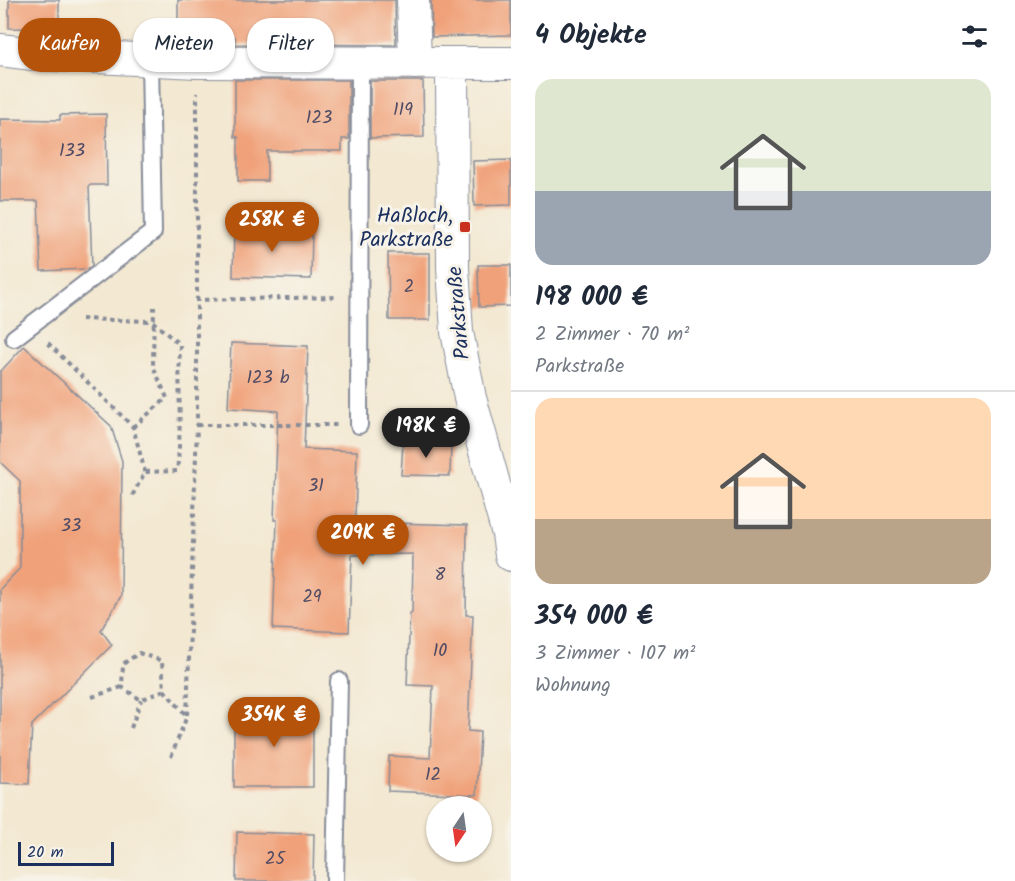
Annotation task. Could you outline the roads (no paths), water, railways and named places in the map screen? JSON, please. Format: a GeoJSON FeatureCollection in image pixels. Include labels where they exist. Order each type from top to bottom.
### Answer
{"type":"FeatureCollection","features":[{"type":"Feature","properties":{"kind":"street"},"geometry":{"type":"LineString","coordinates":[[413,0],[415,63]]}},
{"type":"Feature","properties":{"kind":"street"},"geometry":{"type":"LineString","coordinates":[[0,50],[133,59]]}},
{"type":"Feature","properties":{"kind":"street"},"geometry":{"type":"LineString","coordinates":[[235,62],[511,63]]}},
{"type":"Feature","properties":{"kind":"street","name":"Parkstraße"},"geometry":{"type":"LineString","coordinates":[[452,64],[453,267],[457,332],[470,398],[508,534],[511,555]]}},
{"type":"Feature","properties":{"kind":"lane"},"geometry":{"type":"LineString","coordinates":[[359,425],[360,62]]}},
{"type":"Feature","properties":{"kind":"lane"},"geometry":{"type":"LineString","coordinates":[[14,338],[153,232],[150,72]]}},
{"type":"Feature","properties":{"kind":"lane"},"geometry":{"type":"LineString","coordinates":[[335,881],[339,681]]}},
{"type":"Feature","properties":{"kind":"place","name":"Haßloch, Parkstraße"},"geometry":{"type":"Point","coordinates":[465,227]}}]}
